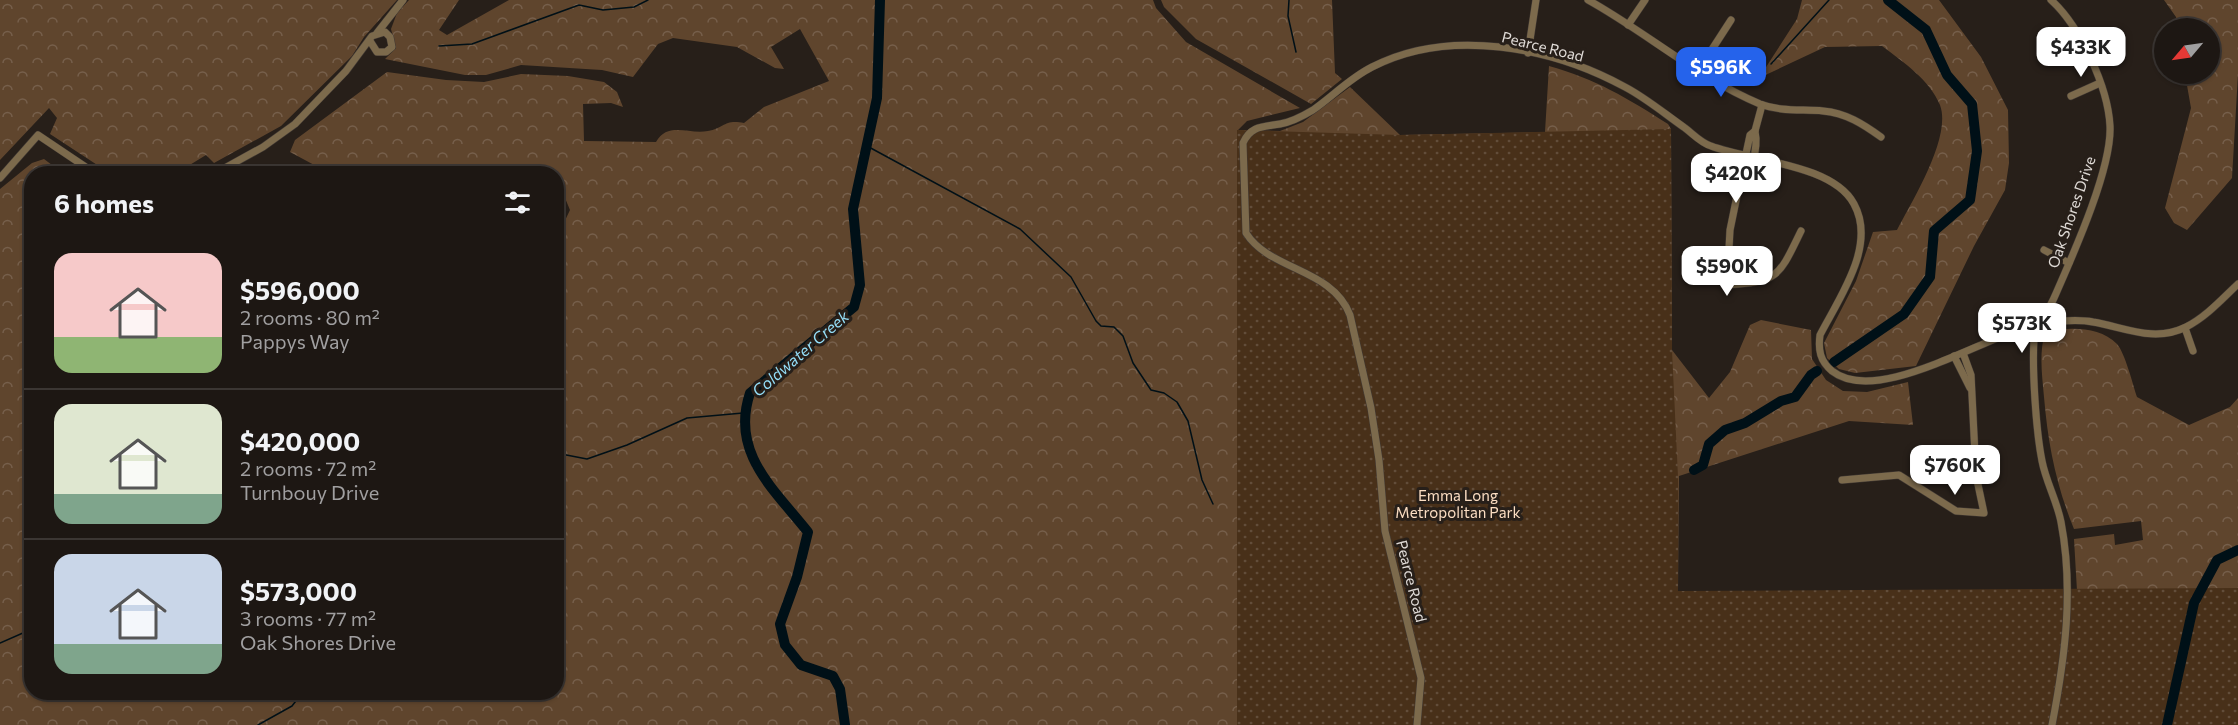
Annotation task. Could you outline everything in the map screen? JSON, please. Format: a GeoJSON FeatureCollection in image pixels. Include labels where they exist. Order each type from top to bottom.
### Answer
{"type":"FeatureCollection","features":[{"type":"Feature","properties":{"kind":"street"},"geometry":{"type":"LineString","coordinates":[[229,166],[263,147],[295,124],[346,71],[403,0]]}},
{"type":"Feature","properties":{"kind":"street"},"geometry":{"type":"LineString","coordinates":[[1528,53],[1536,0]]}},
{"type":"Feature","properties":{"kind":"street"},"geometry":{"type":"LineString","coordinates":[[1587,0],[1698,71],[1762,105],[1789,110],[1824,111],[1849,117],[1881,137]]}},
{"type":"Feature","properties":{"kind":"street"},"geometry":{"type":"LineString","coordinates":[[1628,25],[1645,0]]}},
{"type":"Feature","properties":{"kind":"street","name":"Oak Shores Drive"},"geometry":{"type":"LineString","coordinates":[[2051,0],[2069,19],[2100,83],[2110,126],[2095,193],[2069,263],[2043,323],[2034,335],[2034,369],[2042,460],[2061,521],[2067,579],[2064,663],[2052,725]]}},
{"type":"Feature","properties":{"kind":"street"},"geometry":{"type":"LineString","coordinates":[[1698,71],[1731,20]]}},
{"type":"Feature","properties":{"kind":"street"},"geometry":{"type":"LineString","coordinates":[[370,41],[377,52],[386,52],[392,44],[388,34],[377,33]]}},
{"type":"Feature","properties":{"kind":"street","name":"Pearce Road"},"geometry":{"type":"LineString","coordinates":[[1417,725],[1421,678],[1385,531],[1374,429],[1350,315],[1346,303],[1331,287],[1252,243],[1246,233],[1243,143],[1246,136],[1257,127],[1298,119],[1365,71],[1408,54],[1438,47],[1471,44],[1528,53],[1574,64],[1625,87],[1708,145],[1743,157],[1826,178],[1846,193],[1857,211],[1862,226],[1860,245],[1851,272],[1820,335],[1820,353],[1825,365],[1844,379],[1862,381],[1916,372],[2019,329],[2043,323],[2092,322],[2128,332],[2154,335],[2185,328],[2203,317],[2238,284]]}},
{"type":"Feature","properties":{"kind":"street"},"geometry":{"type":"LineString","coordinates":[[2071,96],[2100,83]]}},
{"type":"Feature","properties":{"kind":"street"},"geometry":{"type":"LineString","coordinates":[[1738,191],[1744,184],[1752,159],[1757,139],[1755,131],[1762,105]]}},
{"type":"Feature","properties":{"kind":"street"},"geometry":{"type":"LineString","coordinates":[[1755,131],[1750,135],[1743,157],[1730,230],[1727,285],[1760,283],[1778,274],[1801,231]]}},
{"type":"Feature","properties":{"kind":"street"},"geometry":{"type":"LineString","coordinates":[[0,178],[38,135],[84,166]]}},
{"type":"Feature","properties":{"kind":"street"},"geometry":{"type":"LineString","coordinates":[[2044,250],[2069,263]]}},
{"type":"Feature","properties":{"kind":"street"},"geometry":{"type":"LineString","coordinates":[[2185,328],[2193,351]]}},
{"type":"Feature","properties":{"kind":"street"},"geometry":{"type":"LineString","coordinates":[[1842,480],[1899,475],[1956,511],[1984,513],[1976,476],[1971,375],[1963,353]]}},
{"type":"Feature","properties":{"kind":"street"},"geometry":{"type":"LineString","coordinates":[[1954,356],[1971,391]]}},
{"type":"Feature","properties":{"kind":"green space"},"geometry":{"type":"Polygon","coordinates":[[[0,0],[397,0],[364,37],[352,56],[281,126],[214,163],[206,155],[188,166],[99,166],[50,134],[57,118],[49,108],[0,160],[0,0]]]}},
{"type":"Feature","properties":{"kind":"green space"},"geometry":{"type":"Polygon","coordinates":[[[409,0],[459,0],[439,30],[447,35],[509,0],[1153,0],[1156,8],[1186,42],[1300,108],[1247,121],[1238,130],[1280,131],[1303,122],[1350,87],[1400,135],[1545,132],[1549,66],[1582,77],[1639,106],[1668,124],[1671,129],[1672,350],[1709,398],[1730,372],[1750,325],[1761,320],[1811,330],[1812,359],[1826,380],[1843,391],[1867,392],[1908,382],[1913,425],[1849,421],[1679,476],[1678,591],[2077,591],[2074,539],[2114,534],[2115,545],[2143,540],[2141,521],[2074,529],[2054,464],[2042,380],[2045,332],[2063,329],[2092,331],[2110,338],[2120,348],[2137,397],[2189,425],[2230,407],[2238,398],[2238,725],[0,725],[0,189],[24,170],[24,700],[564,700],[564,223],[570,210],[564,198],[564,166],[316,166],[290,152],[295,140],[387,72],[446,80],[484,82],[521,74],[568,76],[604,82],[617,92],[623,107],[611,103],[583,104],[584,141],[656,142],[661,136],[673,130],[701,132],[714,130],[732,122],[744,123],[764,107],[829,81],[800,29],[771,47],[784,69],[775,68],[737,47],[673,38],[658,44],[633,77],[602,70],[521,65],[486,75],[465,75],[385,59],[396,48],[391,29],[397,13],[409,0]]]}},
{"type":"Feature","properties":{"kind":"green space"},"geometry":{"type":"Polygon","coordinates":[[[1161,0],[1332,0],[1335,73],[1342,79],[1311,104],[1196,39],[1164,7],[1161,0]]]}},
{"type":"Feature","properties":{"kind":"green space"},"geometry":{"type":"Polygon","coordinates":[[[1802,0],[1939,0],[1981,57],[2008,110],[2009,163],[2005,190],[1974,246],[1916,366],[1855,373],[1839,369],[1827,358],[1824,343],[1856,281],[1873,232],[1897,230],[1929,169],[1940,134],[1942,118],[1940,105],[1930,87],[1882,46],[1825,47],[1759,78],[1797,19],[1802,0]]]}},
{"type":"Feature","properties":{"kind":"green space"},"geometry":{"type":"Polygon","coordinates":[[[2164,0],[2238,0],[2238,74],[2232,178],[2187,230],[2174,223],[2165,208],[2191,108],[2187,84],[2220,84],[2220,18],[2176,17],[2164,0]]]}},
{"type":"Feature","properties":{"kind":"green space","name":"Emma Long Metropolitan Park"},"geometry":{"type":"Polygon","coordinates":[[[1671,129],[1672,350],[1678,477],[1678,591],[2238,588],[2238,725],[1237,725],[1237,130],[1400,135],[1671,129]]]}},
{"type":"Feature","properties":{"kind":"green space"},"geometry":{"type":"Polygon","coordinates":[[[44,159],[53,166],[28,166],[32,163],[44,159]]]}},
{"type":"Feature","properties":{"kind":"waterway"},"geometry":{"type":"LineString","coordinates":[[439,46],[472,44],[579,5],[603,10],[634,7],[648,0]]}},
{"type":"Feature","properties":{"kind":"waterway","name":"Coldwater Creek"},"geometry":{"type":"LineString","coordinates":[[845,725],[840,689],[833,676],[801,665],[785,645],[780,624],[797,577],[808,532],[769,485],[759,469],[746,434],[745,414],[750,393],[854,307],[860,285],[853,209],[877,98],[880,0]]}},
{"type":"Feature","properties":{"kind":"waterway"},"geometry":{"type":"LineString","coordinates":[[1289,0],[1288,16],[1296,52]]}},
{"type":"Feature","properties":{"kind":"waterway"},"geometry":{"type":"LineString","coordinates":[[1771,64],[1829,0]]}},
{"type":"Feature","properties":{"kind":"waterway"},"geometry":{"type":"LineString","coordinates":[[1834,362],[1904,314],[1930,277],[1934,231],[1970,200],[1977,151],[1972,104],[1947,75],[1926,30],[1888,0]]}},
{"type":"Feature","properties":{"kind":"waterway"},"geometry":{"type":"LineString","coordinates":[[867,146],[1020,229],[1071,277],[1096,321],[1101,326],[1114,327],[1123,336],[1133,363],[1151,390],[1164,393],[1177,402],[1188,421],[1202,480],[1213,504]]}},
{"type":"Feature","properties":{"kind":"waterway"},"geometry":{"type":"LineString","coordinates":[[1694,470],[1703,465],[1709,444],[1725,430],[1745,423],[1781,401],[1795,397],[1811,375],[1817,371]]}},
{"type":"Feature","properties":{"kind":"waterway"},"geometry":{"type":"LineString","coordinates":[[564,455],[587,459],[627,445],[687,418],[743,413]]}},
{"type":"Feature","properties":{"kind":"waterway"},"geometry":{"type":"LineString","coordinates":[[2167,725],[2194,603],[2217,560],[2238,550]]}},
{"type":"Feature","properties":{"kind":"waterway"},"geometry":{"type":"LineString","coordinates":[[0,643],[24,632]]}},
{"type":"Feature","properties":{"kind":"waterway"},"geometry":{"type":"LineString","coordinates":[[258,725],[292,706],[297,700]]}}]}
